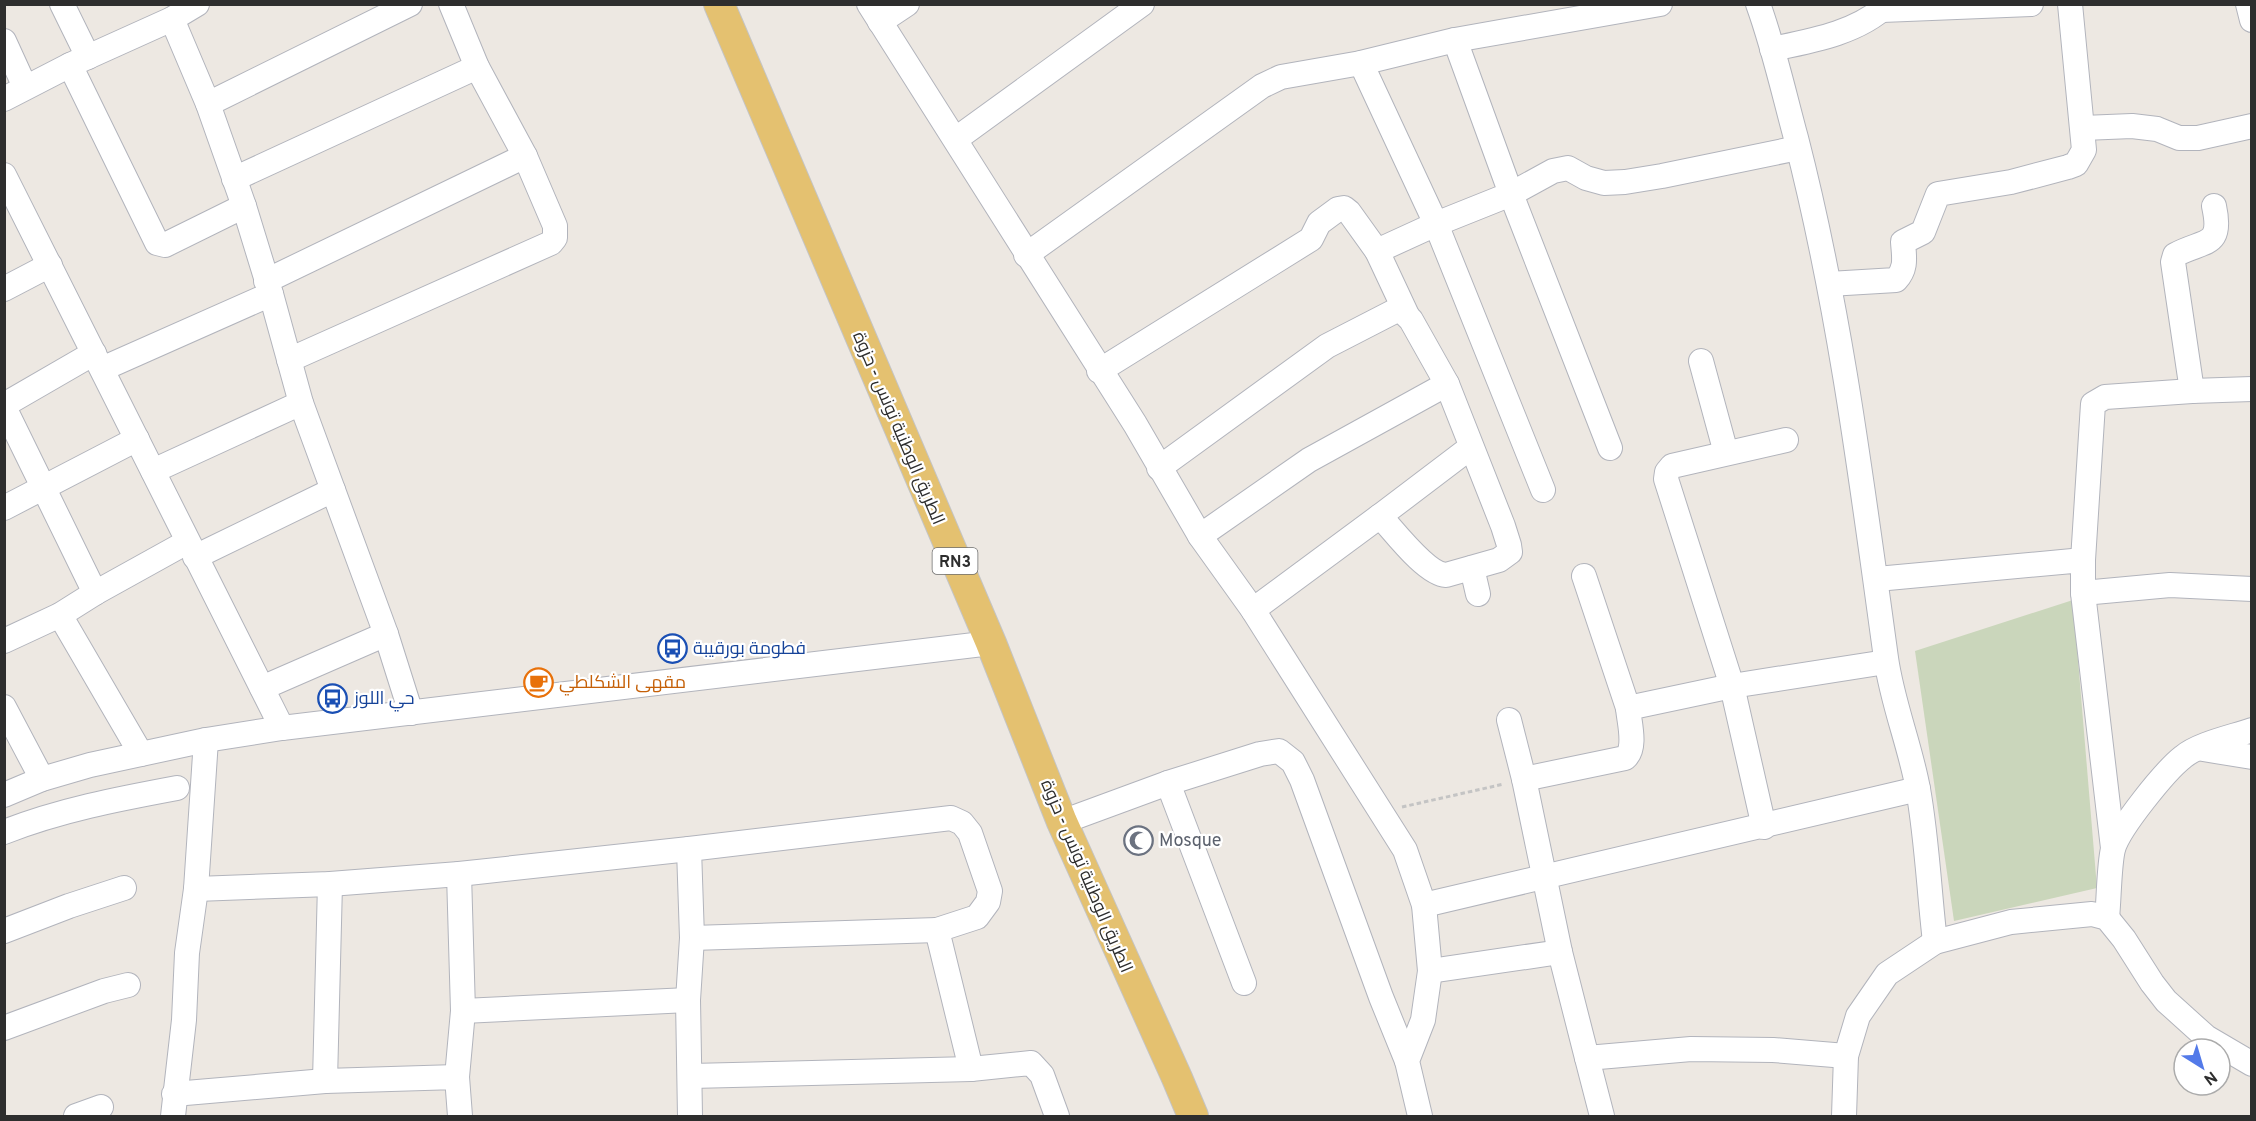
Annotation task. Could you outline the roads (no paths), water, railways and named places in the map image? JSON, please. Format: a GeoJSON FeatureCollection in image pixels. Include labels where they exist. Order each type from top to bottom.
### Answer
{"type":"FeatureCollection","features":[{"type":"Feature","properties":{"kind":"main road","name":"الطريق الوطنية تونس - حزوة"},"geometry":{"type":"LineString","coordinates":[[719,4],[991,643],[1062,822],[1192,1116]]}},
{"type":"Feature","properties":{"kind":"street"},"geometry":{"type":"LineString","coordinates":[[62,4],[79,61],[157,243],[165,245],[244,206]]}},
{"type":"Feature","properties":{"kind":"street"},"geometry":{"type":"LineString","coordinates":[[4,99],[79,61],[172,19],[196,4]]}},
{"type":"Feature","properties":{"kind":"street"},"geometry":{"type":"LineString","coordinates":[[208,104],[410,4]]}},
{"type":"Feature","properties":{"kind":"street"},"geometry":{"type":"LineString","coordinates":[[289,360],[551,243],[555,238],[555,226],[525,156],[477,67],[451,4]]}},
{"type":"Feature","properties":{"kind":"street"},"geometry":{"type":"LineString","coordinates":[[907,4],[874,13],[956,139],[1099,371],[1135,424],[1200,536],[1253,610],[1405,850],[1424,905],[1430,971],[1423,1020],[1407,1061]]}},
{"type":"Feature","properties":{"kind":"street"},"geometry":{"type":"LineString","coordinates":[[956,139],[1142,4]]}},
{"type":"Feature","properties":{"kind":"street"},"geometry":{"type":"LineString","coordinates":[[1026,255],[1262,86],[1281,78],[1361,63],[1455,40],[1660,4]]}},
{"type":"Feature","properties":{"kind":"street"},"geometry":{"type":"LineString","coordinates":[[1758,4],[1806,176],[1828,284],[1877,579],[1886,662],[1918,789],[1935,942]]}},
{"type":"Feature","properties":{"kind":"street"},"geometry":{"type":"LineString","coordinates":[[1772,49],[1802,43],[1860,24],[1885,7],[2031,4]]}},
{"type":"Feature","properties":{"kind":"street"},"geometry":{"type":"LineString","coordinates":[[1828,284],[1896,280],[1901,275],[1905,262],[1903,242],[1923,232],[1938,194],[2011,182],[2076,164],[2084,150],[2070,4]]}},
{"type":"Feature","properties":{"kind":"street"},"geometry":{"type":"LineString","coordinates":[[2248,4],[2252,20]]}},
{"type":"Feature","properties":{"kind":"street"},"geometry":{"type":"LineString","coordinates":[[172,19],[208,104],[244,206],[301,403],[386,634],[411,713]]}},
{"type":"Feature","properties":{"kind":"street"},"geometry":{"type":"LineString","coordinates":[[1455,40],[1511,194],[1610,448]]}},
{"type":"Feature","properties":{"kind":"street"},"geometry":{"type":"LineString","coordinates":[[4,41],[25,87]]}},
{"type":"Feature","properties":{"kind":"street"},"geometry":{"type":"LineString","coordinates":[[1361,63],[1436,224],[1543,490]]}},
{"type":"Feature","properties":{"kind":"street"},"geometry":{"type":"LineString","coordinates":[[234,179],[477,67]]}},
{"type":"Feature","properties":{"kind":"street"},"geometry":{"type":"LineString","coordinates":[[2083,128],[2132,126],[2157,129],[2179,138],[2198,138],[2252,126]]}},
{"type":"Feature","properties":{"kind":"street"},"geometry":{"type":"LineString","coordinates":[[1377,251],[1511,194],[1553,171],[1568,168],[1586,178],[1604,183],[1625,182],[1798,147]]}},
{"type":"Feature","properties":{"kind":"street"},"geometry":{"type":"LineString","coordinates":[[95,593],[4,406],[98,361],[269,288],[525,156]]}},
{"type":"Feature","properties":{"kind":"street"},"geometry":{"type":"LineString","coordinates":[[7,188],[50,265],[282,728]]}},
{"type":"Feature","properties":{"kind":"street"},"geometry":{"type":"LineString","coordinates":[[2192,390],[2173,262],[2175,255],[2210,240],[2215,235],[2218,224],[2214,206]]}},
{"type":"Feature","properties":{"kind":"street"},"geometry":{"type":"LineString","coordinates":[[1099,371],[1311,239],[1319,223],[1344,208],[1377,251],[1407,315],[1447,384],[1503,526],[1509,552],[1499,560],[1446,575],[1434,572],[1380,516]]}},
{"type":"Feature","properties":{"kind":"street"},"geometry":{"type":"LineString","coordinates":[[4,289],[50,265]]}},
{"type":"Feature","properties":{"kind":"street"},"geometry":{"type":"LineString","coordinates":[[1159,468],[1327,346],[1395,311],[1402,311],[1407,315]]}},
{"type":"Feature","properties":{"kind":"street"},"geometry":{"type":"LineString","coordinates":[[1701,361],[1726,453]]}},
{"type":"Feature","properties":{"kind":"street"},"geometry":{"type":"LineString","coordinates":[[1200,536],[1308,460],[1447,384]]}},
{"type":"Feature","properties":{"kind":"street"},"geometry":{"type":"LineString","coordinates":[[2107,918],[2113,848],[2083,593],[2083,560],[2094,404],[2105,397],[2192,390],[2252,389]]}},
{"type":"Feature","properties":{"kind":"street"},"geometry":{"type":"LineString","coordinates":[[153,471],[301,403]]}},
{"type":"Feature","properties":{"kind":"street"},"geometry":{"type":"LineString","coordinates":[[4,508],[137,439]]}},
{"type":"Feature","properties":{"kind":"street"},"geometry":{"type":"LineString","coordinates":[[1764,827],[1732,686],[1666,479],[1667,472],[1672,466],[1786,440]]}},
{"type":"Feature","properties":{"kind":"street"},"geometry":{"type":"LineString","coordinates":[[1253,610],[1472,447]]}},
{"type":"Feature","properties":{"kind":"street"},"geometry":{"type":"LineString","coordinates":[[4,641],[60,615],[95,593],[333,490]]}},
{"type":"Feature","properties":{"kind":"street"},"geometry":{"type":"LineString","coordinates":[[1877,579],[2083,560]]}},
{"type":"Feature","properties":{"kind":"street"},"geometry":{"type":"LineString","coordinates":[[1472,568],[1478,594]]}},
{"type":"Feature","properties":{"kind":"street"},"geometry":{"type":"LineString","coordinates":[[1524,779],[1625,758],[1630,754],[1628,708],[1584,576]]}},
{"type":"Feature","properties":{"kind":"street"},"geometry":{"type":"LineString","coordinates":[[2083,593],[2170,585],[2252,589]]}},
{"type":"Feature","properties":{"kind":"street"},"geometry":{"type":"LineString","coordinates":[[60,615],[141,754]]}},
{"type":"Feature","properties":{"kind":"street"},"geometry":{"type":"LineString","coordinates":[[261,688],[386,634]]}},
{"type":"Feature","properties":{"kind":"street"},"geometry":{"type":"LineString","coordinates":[[4,795],[42,779],[90,765],[206,740],[282,728],[991,643]]}},
{"type":"Feature","properties":{"kind":"street"},"geometry":{"type":"LineString","coordinates":[[1628,708],[1732,686],[1886,662]]}},
{"type":"Feature","properties":{"kind":"street"},"geometry":{"type":"LineString","coordinates":[[4,707],[42,779]]}},
{"type":"Feature","properties":{"kind":"street"},"geometry":{"type":"LineString","coordinates":[[1509,720],[1524,779],[1560,952],[1602,1116]]}},
{"type":"Feature","properties":{"kind":"street"},"geometry":{"type":"LineString","coordinates":[[2113,848],[2130,818],[2183,756],[2252,730]]}},
{"type":"Feature","properties":{"kind":"street"},"geometry":{"type":"LineString","coordinates":[[206,740],[196,889],[174,1105],[325,1081],[457,1077]]}},
{"type":"Feature","properties":{"kind":"street"},"geometry":{"type":"LineString","coordinates":[[2200,748],[2252,757]]}},
{"type":"Feature","properties":{"kind":"street"},"geometry":{"type":"LineString","coordinates":[[1062,822],[1167,783],[1260,754],[1279,751],[1293,762],[1407,1061],[1420,1116]]}},
{"type":"Feature","properties":{"kind":"street"},"geometry":{"type":"LineString","coordinates":[[1167,783],[1244,983]]}},
{"type":"Feature","properties":{"kind":"street"},"geometry":{"type":"LineString","coordinates":[[4,832],[36,820],[107,801],[177,788]]}},
{"type":"Feature","properties":{"kind":"street"},"geometry":{"type":"LineString","coordinates":[[1424,905],[1918,789]]}},
{"type":"Feature","properties":{"kind":"street"},"geometry":{"type":"LineString","coordinates":[[196,889],[330,884],[459,874],[951,818],[962,823],[970,833],[990,891],[988,902],[976,917],[937,930],[692,939]]}},
{"type":"Feature","properties":{"kind":"street"},"geometry":{"type":"LineString","coordinates":[[689,849],[692,939],[688,1000],[690,1116]]}},
{"type":"Feature","properties":{"kind":"street"},"geometry":{"type":"LineString","coordinates":[[459,874],[463,1011],[457,1077],[460,1116]]}},
{"type":"Feature","properties":{"kind":"street"},"geometry":{"type":"LineString","coordinates":[[325,1081],[330,884]]}},
{"type":"Feature","properties":{"kind":"street"},"geometry":{"type":"LineString","coordinates":[[4,931],[124,888]]}},
{"type":"Feature","properties":{"kind":"street"},"geometry":{"type":"LineString","coordinates":[[1844,1116],[1846,1056],[1858,1016],[1887,974],[1935,942],[2012,922],[2092,914],[2107,918],[2166,1001],[2206,1037],[2252,1064]]}},
{"type":"Feature","properties":{"kind":"street"},"geometry":{"type":"LineString","coordinates":[[937,930],[971,1069]]}},
{"type":"Feature","properties":{"kind":"street"},"geometry":{"type":"LineString","coordinates":[[1430,971],[1560,952]]}},
{"type":"Feature","properties":{"kind":"street"},"geometry":{"type":"LineString","coordinates":[[4,1028],[104,991],[128,985]]}},
{"type":"Feature","properties":{"kind":"street"},"geometry":{"type":"LineString","coordinates":[[463,1011],[688,1000]]}},
{"type":"Feature","properties":{"kind":"street"},"geometry":{"type":"LineString","coordinates":[[1587,1058],[1691,1048],[1773,1050],[1846,1056]]}},
{"type":"Feature","properties":{"kind":"street"},"geometry":{"type":"LineString","coordinates":[[691,1076],[971,1069],[1031,1064],[1042,1075],[1057,1116]]}},
{"type":"Feature","properties":{"kind":"street"},"geometry":{"type":"LineString","coordinates":[[76,1116],[101,1107]]}},
{"type":"Feature","properties":{"kind":"place","name":"فطومة بورقيبة"},"geometry":{"type":"Point","coordinates":[672,648]}},
{"type":"Feature","properties":{"kind":"place","name":"مقهى الشكلطي"},"geometry":{"type":"Point","coordinates":[538,682]}},
{"type":"Feature","properties":{"kind":"place","name":"حي اللوز"},"geometry":{"type":"Point","coordinates":[333,698]}},
{"type":"Feature","properties":{"kind":"place","name":"Mosque"},"geometry":{"type":"Point","coordinates":[1138,840]}}]}
